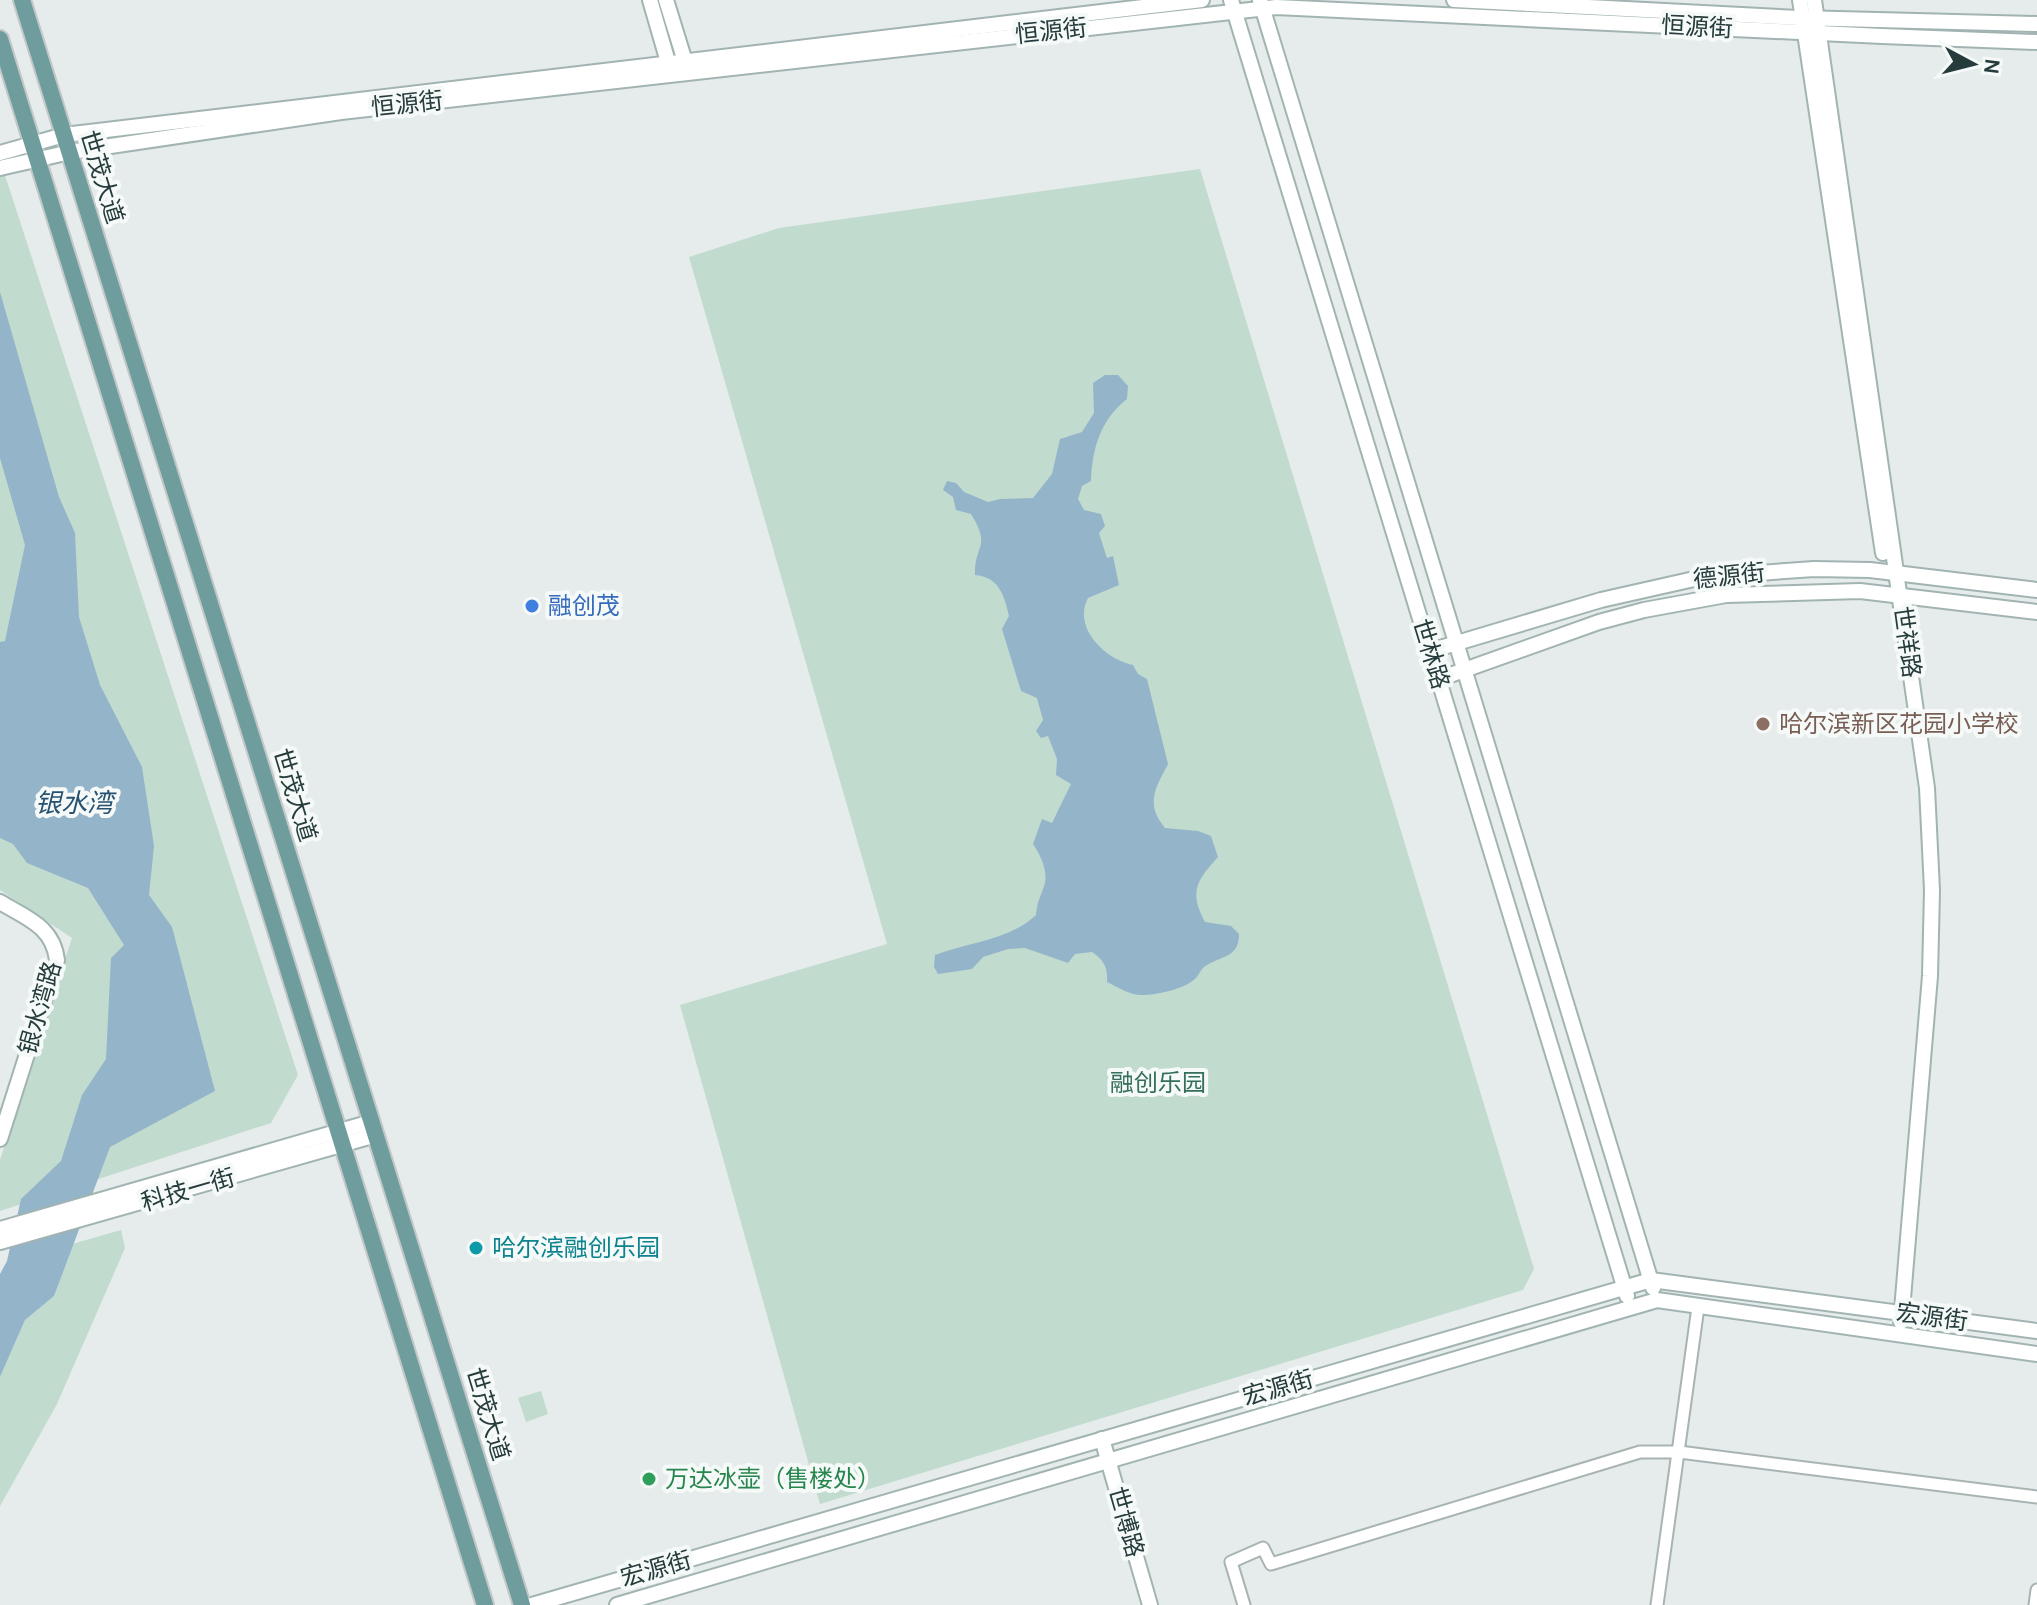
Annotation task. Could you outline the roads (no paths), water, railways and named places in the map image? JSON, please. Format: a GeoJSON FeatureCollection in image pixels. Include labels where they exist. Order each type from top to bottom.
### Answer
{"type":"FeatureCollection","features":[{"type":"Feature","properties":{"kind":"main road","name":"世茂大道"},"geometry":{"type":"LineString","coordinates":[[22,0],[522,1605]]}},
{"type":"Feature","properties":{"kind":"main road"},"geometry":{"type":"LineString","coordinates":[[650,0],[670,68]]}},
{"type":"Feature","properties":{"kind":"main road"},"geometry":{"type":"LineString","coordinates":[[666,0],[686,66]]}},
{"type":"Feature","properties":{"kind":"main road","name":"恒源街"},"geometry":{"type":"LineString","coordinates":[[34,150],[70,152],[341,112],[1202,0]]}},
{"type":"Feature","properties":{"kind":"main road","name":"恒源街"},"geometry":{"type":"LineString","coordinates":[[1454,0],[2037,42]]}},
{"type":"Feature","properties":{"kind":"main road","name":"世祥路"},"geometry":{"type":"LineString","coordinates":[[1800,0],[1811,25]]}},
{"type":"Feature","properties":{"kind":"main road","name":"世祥路"},"geometry":{"type":"LineString","coordinates":[[1814,0],[1811,25],[1894,594],[1927,788],[1932,890],[1930,976],[1899,1335]]}},
{"type":"Feature","properties":{"kind":"main road","name":"恒源街"},"geometry":{"type":"LineString","coordinates":[[686,66],[1261,4],[1811,25],[2037,24]]}},
{"type":"Feature","properties":{"kind":"main road","name":"世林路"},"geometry":{"type":"LineString","coordinates":[[1261,4],[1657,1300]]}},
{"type":"Feature","properties":{"kind":"main road","name":"世林路"},"geometry":{"type":"LineString","coordinates":[[1232,6],[1630,1307]]}},
{"type":"Feature","properties":{"kind":"main road"},"geometry":{"type":"LineString","coordinates":[[0,39],[485,1605]]}},
{"type":"Feature","properties":{"kind":"main road","name":"恒源街"},"geometry":{"type":"LineString","coordinates":[[34,150],[64,135],[670,68]]}},
{"type":"Feature","properties":{"kind":"main road"},"geometry":{"type":"LineString","coordinates":[[0,153],[34,150]]}},
{"type":"Feature","properties":{"kind":"main road"},"geometry":{"type":"LineString","coordinates":[[0,168],[34,150]]}},
{"type":"Feature","properties":{"kind":"main road","name":"德源街"},"geometry":{"type":"LineString","coordinates":[[1430,651],[1590,603],[1703,577],[1814,569],[1891,572],[2037,590]]}},
{"type":"Feature","properties":{"kind":"main road","name":"德源街"},"geometry":{"type":"LineString","coordinates":[[1439,679],[1599,622],[1726,595],[1775,592],[1894,594],[2037,612]]}},
{"type":"Feature","properties":{"kind":"main road","name":"银水湾路"},"geometry":{"type":"LineString","coordinates":[[0,902],[48,932],[57,960],[0,1139]]}},
{"type":"Feature","properties":{"kind":"main road","name":"科技一街"},"geometry":{"type":"LineString","coordinates":[[0,1242],[125,1200],[374,1129]]}},
{"type":"Feature","properties":{"kind":"main road","name":"科技一街"},"geometry":{"type":"LineString","coordinates":[[0,1229],[125,1200]]}},
{"type":"Feature","properties":{"kind":"main road","name":"宏源街"},"geometry":{"type":"LineString","coordinates":[[532,1605],[1651,1280],[2037,1331]]}},
{"type":"Feature","properties":{"kind":"main road","name":"宏源街"},"geometry":{"type":"LineString","coordinates":[[617,1605],[1657,1300],[2037,1354]]}},
{"type":"Feature","properties":{"kind":"main road","name":"世博路"},"geometry":{"type":"LineString","coordinates":[[1097,1441],[1141,1605]]}},
{"type":"Feature","properties":{"kind":"main road","name":"世博路"},"geometry":{"type":"LineString","coordinates":[[1103,1462],[1150,1605]]}},
{"type":"Feature","properties":{"kind":"street"},"geometry":{"type":"LineString","coordinates":[[1657,1605],[1698,1307]]}},
{"type":"Feature","properties":{"kind":"street"},"geometry":{"type":"LineString","coordinates":[[1244,1605],[1231,1562],[1263,1548],[1271,1564],[1640,1452],[1679,1452],[2037,1497]]}},
{"type":"Feature","properties":{"kind":"street"},"geometry":{"type":"LineString","coordinates":[[2035,1605],[2037,1590]]}},
{"type":"Feature","properties":{"kind":"water","name":"银水湾"},"geometry":{"type":"Polygon","coordinates":[[[0,292],[59,497],[75,533],[79,617],[100,685],[142,767],[154,846],[149,895],[172,927],[215,1091],[110,1147],[54,1296],[25,1320],[0,1377],[0,1274],[7,1261],[21,1199],[61,1161],[82,1095],[106,1059],[111,958],[124,945],[88,888],[27,863],[13,844],[0,838],[0,642],[5,641],[25,545],[0,458],[0,292]]]}},
{"type":"Feature","properties":{"kind":"water"},"geometry":{"type":"Polygon","coordinates":[[[1105,375],[1118,375],[1128,386],[1127,399],[1110,416],[1099,436],[1091,481],[1082,486],[1078,499],[1084,510],[1101,514],[1105,526],[1099,533],[1107,558],[1113,556],[1119,585],[1088,598],[1084,620],[1094,641],[1103,650],[1133,665],[1138,674],[1147,679],[1168,764],[1154,796],[1155,811],[1165,828],[1198,831],[1211,836],[1218,857],[1200,880],[1197,903],[1205,922],[1231,926],[1239,934],[1238,942],[1233,951],[1205,967],[1190,983],[1148,995],[1133,994],[1107,982],[1104,965],[1092,952],[1075,954],[1068,963],[1025,948],[1008,949],[983,957],[972,969],[938,974],[934,967],[935,955],[1014,930],[1036,915],[1046,877],[1042,860],[1033,844],[1042,819],[1052,823],[1071,784],[1056,775],[1057,759],[1048,736],[1041,738],[1036,731],[1043,720],[1037,698],[1021,691],[1002,629],[1009,616],[1002,594],[990,579],[975,575],[981,540],[977,525],[971,514],[956,510],[953,497],[943,490],[947,481],[988,502],[1033,498],[1052,474],[1060,439],[1082,432],[1094,413],[1093,383],[1105,375]]]}},
{"type":"Feature","properties":{"kind":"place","name":"融创茂"},"geometry":{"type":"Point","coordinates":[532,606]}},
{"type":"Feature","properties":{"kind":"place","name":"哈尔滨新区花园小学校"},"geometry":{"type":"Point","coordinates":[1763,724]}},
{"type":"Feature","properties":{"kind":"place","name":"哈尔滨融创乐园"},"geometry":{"type":"Point","coordinates":[476,1248]}},
{"type":"Feature","properties":{"kind":"place","name":"万达冰壶（售楼处）"},"geometry":{"type":"Point","coordinates":[649,1479]}},
{"type":"Feature","properties":{"kind":"park label","name":"融创乐园"},"geometry":{"type":"Point","coordinates":[1158,1083]}}]}
